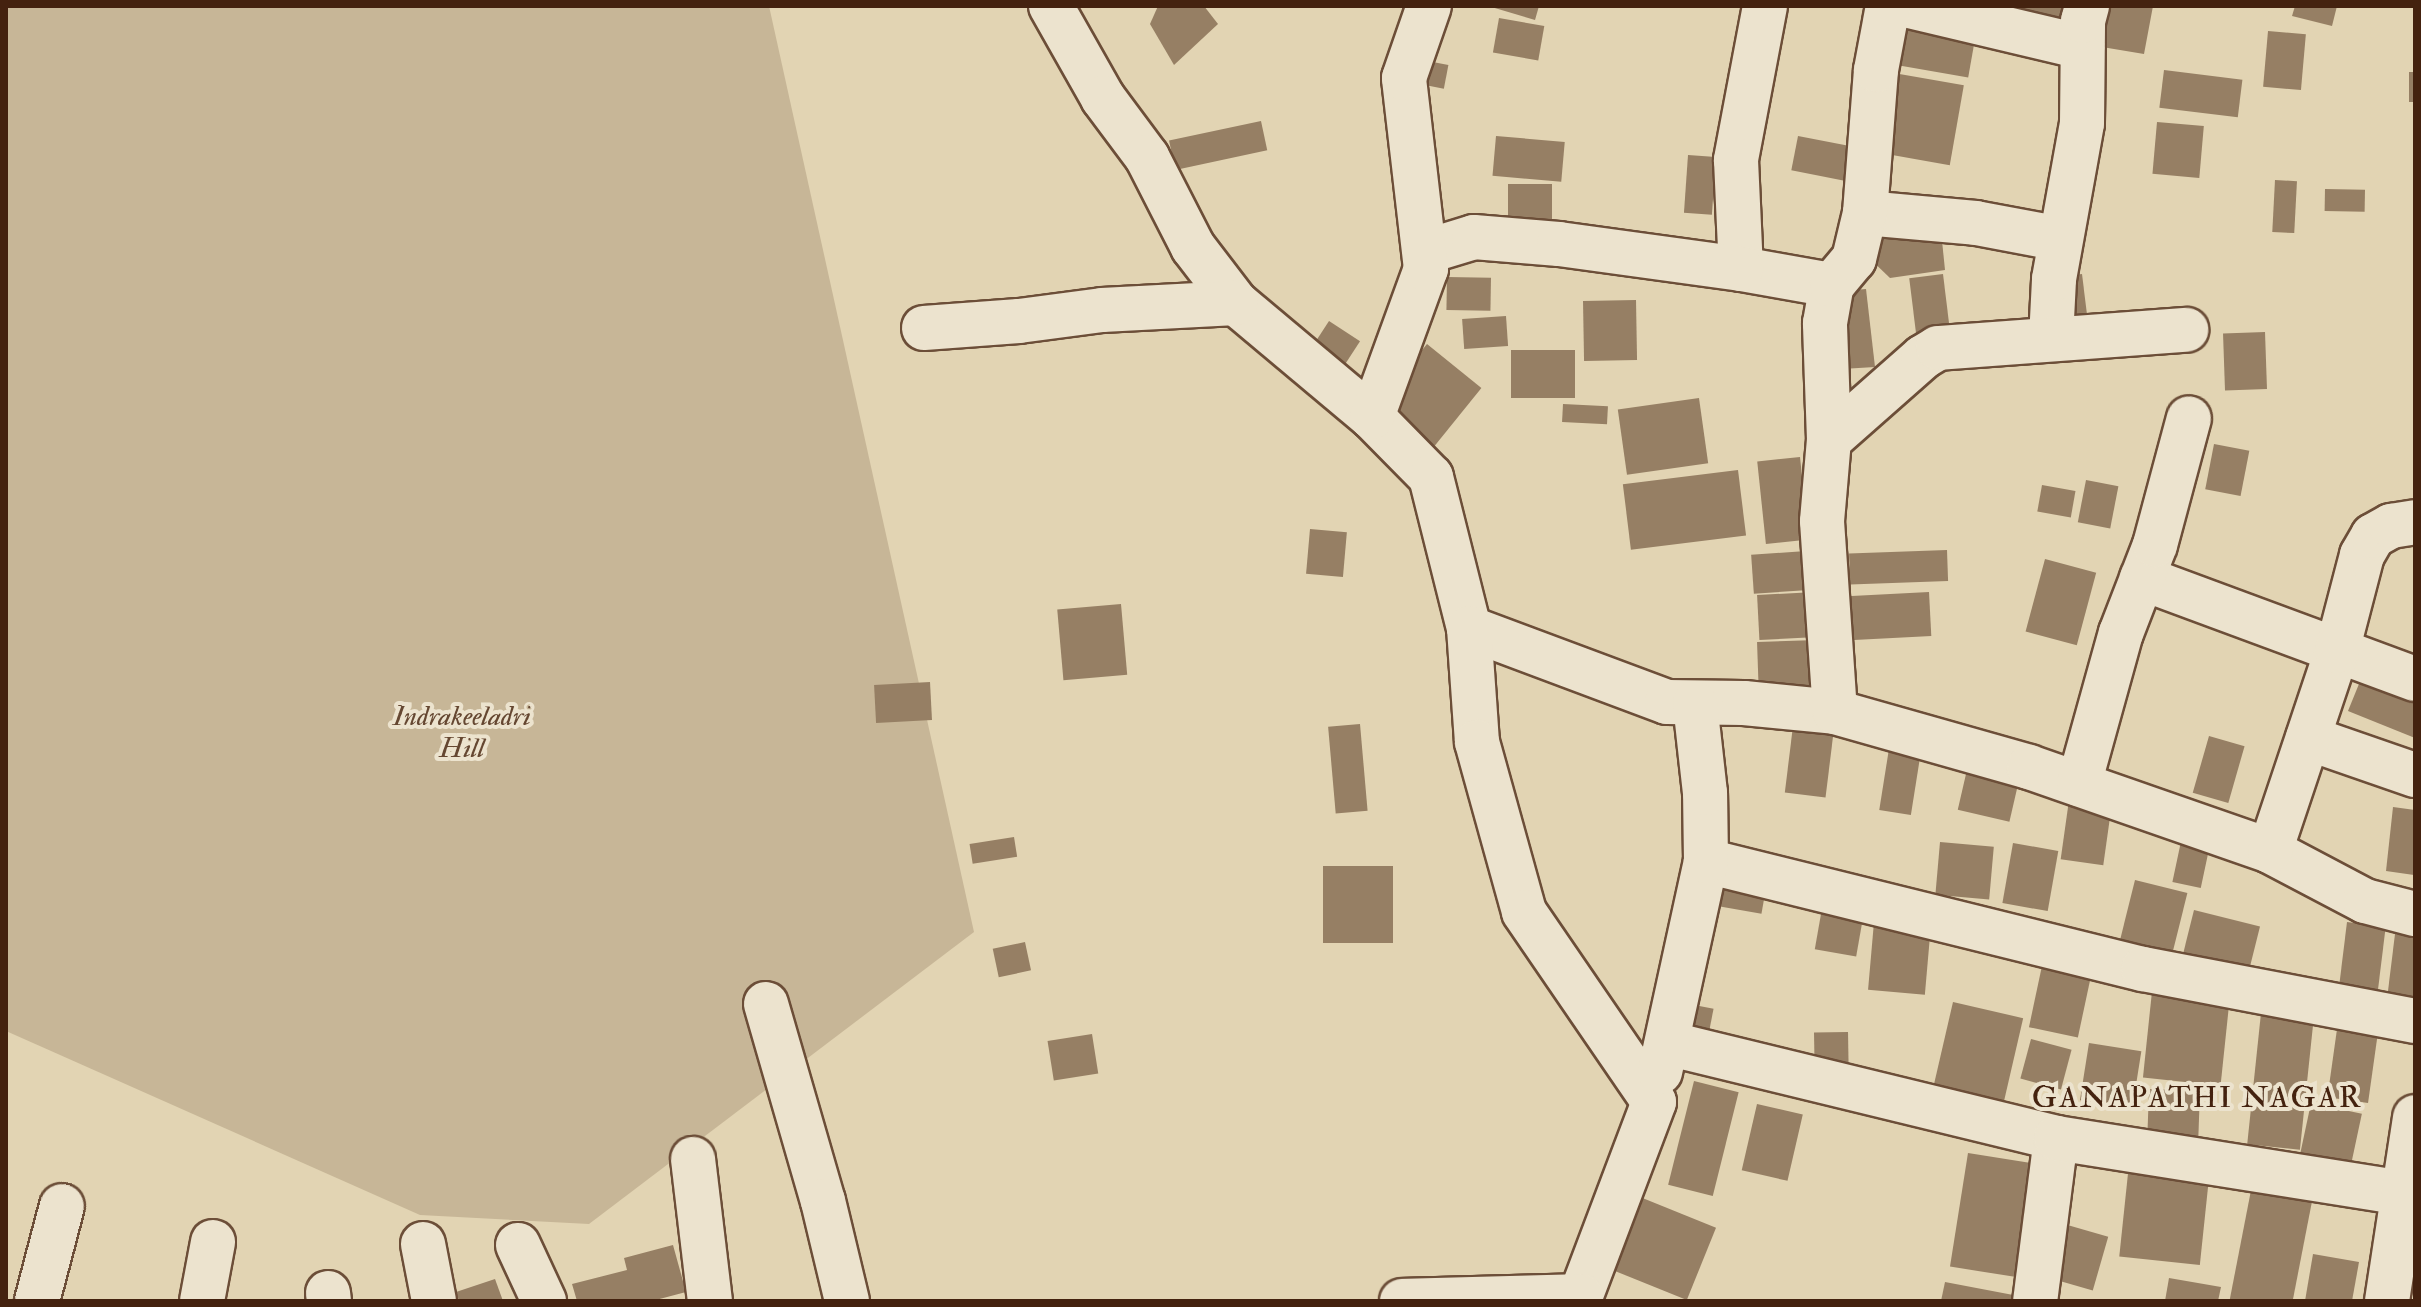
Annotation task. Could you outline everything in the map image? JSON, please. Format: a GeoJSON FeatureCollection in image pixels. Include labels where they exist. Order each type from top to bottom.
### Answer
{"type":"FeatureCollection","features":[{"type":"Feature","properties":{"kind":"street"},"geometry":{"type":"LineString","coordinates":[[1051,6],[1103,98],[1147,157],[1193,247],[1236,303],[1372,417],[1431,477],[1469,628],[1477,742],[1524,912],[1654,1102]]}},
{"type":"Feature","properties":{"kind":"street"},"geometry":{"type":"LineString","coordinates":[[1372,417],[1426,269],[1404,78],[1429,6]]}},
{"type":"Feature","properties":{"kind":"street"},"geometry":{"type":"LineString","coordinates":[[1741,269],[1736,160],[1748,110],[1765,6]]}},
{"type":"Feature","properties":{"kind":"street"},"geometry":{"type":"LineString","coordinates":[[1835,712],[1822,521],[1829,440],[1825,323],[1832,285],[1854,259],[1865,213],[1876,70],[1888,6]]}},
{"type":"Feature","properties":{"kind":"street"},"geometry":{"type":"LineString","coordinates":[[1909,6],[2084,26],[2082,123],[2061,239],[2051,339]]}},
{"type":"Feature","properties":{"kind":"street"},"geometry":{"type":"LineString","coordinates":[[1865,213],[1976,223],[2061,239]]}},
{"type":"Feature","properties":{"kind":"street"},"geometry":{"type":"LineString","coordinates":[[1425,252],[1474,237],[1559,244],[1832,285]]}},
{"type":"Feature","properties":{"kind":"street"},"geometry":{"type":"LineString","coordinates":[[924,328],[1019,321],[1102,310],[1236,303]]}},
{"type":"Feature","properties":{"kind":"street"},"geometry":{"type":"LineString","coordinates":[[1829,440],[1923,357],[1938,348],[2186,330]]}},
{"type":"Feature","properties":{"kind":"street"},"geometry":{"type":"LineString","coordinates":[[2079,784],[2121,633],[2155,545],[2189,418]]}},
{"type":"Feature","properties":{"kind":"street"},"geometry":{"type":"LineString","coordinates":[[2270,851],[2337,651],[2362,555],[2373,536],[2391,526],[2415,522]]}},
{"type":"Feature","properties":{"kind":"street"},"geometry":{"type":"LineString","coordinates":[[2142,578],[2415,679]]}},
{"type":"Feature","properties":{"kind":"street"},"geometry":{"type":"LineString","coordinates":[[1469,628],[1667,702],[1744,703],[1835,712],[2079,784],[2270,851],[2365,901],[2415,914]]}},
{"type":"Feature","properties":{"kind":"street"},"geometry":{"type":"LineString","coordinates":[[1402,1301],[1580,1298],[1654,1102],[1706,861],[1705,793],[1695,704]]}},
{"type":"Feature","properties":{"kind":"street"},"geometry":{"type":"LineString","coordinates":[[2308,738],[2415,775]]}},
{"type":"Feature","properties":{"kind":"street"},"geometry":{"type":"LineString","coordinates":[[1706,861],[2143,969],[2415,1021]]}},
{"type":"Feature","properties":{"kind":"street"},"geometry":{"type":"LineString","coordinates":[[766,1004],[823,1201],[847,1301]]}},
{"type":"Feature","properties":{"kind":"street"},"geometry":{"type":"LineString","coordinates":[[1667,1043],[2056,1138],[2409,1195]]}},
{"type":"Feature","properties":{"kind":"street"},"geometry":{"type":"LineString","coordinates":[[2387,1301],[2409,1195],[2415,1117]]}},
{"type":"Feature","properties":{"kind":"street"},"geometry":{"type":"LineString","coordinates":[[2035,1301],[2056,1138]]}},
{"type":"Feature","properties":{"kind":"street"},"geometry":{"type":"LineString","coordinates":[[693,1159],[710,1301]]}},
{"type":"Feature","properties":{"kind":"street"},"geometry":{"type":"LineString","coordinates":[[37,1301],[62,1206]]}},
{"type":"Feature","properties":{"kind":"street"},"geometry":{"type":"LineString","coordinates":[[202,1301],[213,1242]]}},
{"type":"Feature","properties":{"kind":"street"},"geometry":{"type":"LineString","coordinates":[[423,1244],[434,1301]]}},
{"type":"Feature","properties":{"kind":"street"},"geometry":{"type":"LineString","coordinates":[[518,1245],[544,1301]]}},
{"type":"Feature","properties":{"kind":"green space","name":"Indrakeeladri Hill"},"geometry":{"type":"Polygon","coordinates":[[[6,6],[769,6],[974,932],[589,1224],[420,1215],[6,1031],[6,6]]]}},
{"type":"Feature","properties":{"kind":"building"},"geometry":{"type":"Polygon","coordinates":[[[1158,6],[1204,6],[1218,24],[1174,65],[1150,24],[1158,6]]]}},
{"type":"Feature","properties":{"kind":"building"},"geometry":{"type":"Polygon","coordinates":[[[1488,6],[1539,6],[1535,20],[1488,6]]]}},
{"type":"Feature","properties":{"kind":"building"},"geometry":{"type":"Polygon","coordinates":[[[2016,6],[2074,6],[2070,35],[2013,27],[2016,6]]]}},
{"type":"Feature","properties":{"kind":"building"},"geometry":{"type":"Polygon","coordinates":[[[2103,6],[2153,6],[2144,54],[2096,46],[2103,6]]]}},
{"type":"Feature","properties":{"kind":"building"},"geometry":{"type":"Polygon","coordinates":[[[2295,6],[2337,6],[2332,26],[2292,16],[2295,6]]]}},
{"type":"Feature","properties":{"kind":"building"},"geometry":{"type":"Polygon","coordinates":[[[1896,9],[1978,23],[1968,78],[1886,63],[1896,9]]]}},
{"type":"Feature","properties":{"kind":"building"},"geometry":{"type":"Polygon","coordinates":[[[1499,18],[1544,26],[1538,60],[1493,52],[1499,18]]]}},
{"type":"Feature","properties":{"kind":"building"},"geometry":{"type":"Polygon","coordinates":[[[2268,31],[2306,34],[2301,90],[2263,87],[2268,31]]]}},
{"type":"Feature","properties":{"kind":"building"},"geometry":{"type":"Polygon","coordinates":[[[1417,59],[1448,65],[1444,89],[1412,83],[1417,59]]]}},
{"type":"Feature","properties":{"kind":"building"},"geometry":{"type":"Polygon","coordinates":[[[2164,70],[2242,80],[2238,117],[2159,108],[2164,70]]]}},
{"type":"Feature","properties":{"kind":"building"},"geometry":{"type":"Polygon","coordinates":[[[1888,72],[1964,85],[1950,165],[1874,152],[1888,72]]]}},
{"type":"Feature","properties":{"kind":"building"},"geometry":{"type":"Polygon","coordinates":[[[2409,72],[2415,72],[2415,102],[2409,102],[2409,72]]]}},
{"type":"Feature","properties":{"kind":"building"},"geometry":{"type":"Polygon","coordinates":[[[1261,121],[1267,150],[1175,170],[1169,141],[1261,121]]]}},
{"type":"Feature","properties":{"kind":"building"},"geometry":{"type":"Polygon","coordinates":[[[2157,122],[2204,126],[2199,178],[2152,174],[2157,122]]]}},
{"type":"Feature","properties":{"kind":"building"},"geometry":{"type":"Polygon","coordinates":[[[1496,136],[1565,142],[1561,182],[1493,176],[1496,136]]]}},
{"type":"Feature","properties":{"kind":"building"},"geometry":{"type":"Polygon","coordinates":[[[1798,136],[1855,147],[1848,181],[1791,170],[1798,136]]]}},
{"type":"Feature","properties":{"kind":"building"},"geometry":{"type":"Polygon","coordinates":[[[1688,155],[1716,157],[1712,215],[1684,213],[1688,155]]]}},
{"type":"Feature","properties":{"kind":"building"},"geometry":{"type":"Polygon","coordinates":[[[2275,180],[2297,181],[2294,233],[2272,232],[2275,180]]]}},
{"type":"Feature","properties":{"kind":"building"},"geometry":{"type":"Polygon","coordinates":[[[1508,184],[1552,184],[1552,226],[1508,226],[1508,184]]]}},
{"type":"Feature","properties":{"kind":"building"},"geometry":{"type":"Polygon","coordinates":[[[2325,189],[2365,190],[2365,212],[2325,211],[2325,189]]]}},
{"type":"Feature","properties":{"kind":"building"},"geometry":{"type":"Polygon","coordinates":[[[1871,216],[1940,221],[1945,270],[1890,278],[1865,254],[1871,216]]]}},
{"type":"Feature","properties":{"kind":"building"},"geometry":{"type":"Polygon","coordinates":[[[1943,274],[1952,343],[1918,348],[1909,278],[1943,274]]]}},
{"type":"Feature","properties":{"kind":"building"},"geometry":{"type":"Polygon","coordinates":[[[2082,274],[2089,332],[2053,336],[2046,278],[2082,274]]]}},
{"type":"Feature","properties":{"kind":"building"},"geometry":{"type":"Polygon","coordinates":[[[1447,277],[1491,278],[1490,311],[1446,310],[1447,277]]]}},
{"type":"Feature","properties":{"kind":"building"},"geometry":{"type":"Polygon","coordinates":[[[1866,289],[1875,367],[1842,369],[1836,312],[1853,290],[1866,289]]]}},
{"type":"Feature","properties":{"kind":"building"},"geometry":{"type":"Polygon","coordinates":[[[1636,300],[1637,360],[1584,361],[1583,301],[1636,300]]]}},
{"type":"Feature","properties":{"kind":"building"},"geometry":{"type":"Polygon","coordinates":[[[1506,316],[1508,346],[1464,349],[1462,319],[1506,316]]]}},
{"type":"Feature","properties":{"kind":"building"},"geometry":{"type":"Polygon","coordinates":[[[1329,321],[1360,341],[1338,375],[1307,355],[1329,321]]]}},
{"type":"Feature","properties":{"kind":"building"},"geometry":{"type":"Polygon","coordinates":[[[2265,332],[2267,389],[2225,390],[2223,333],[2265,332]]]}},
{"type":"Feature","properties":{"kind":"building"},"geometry":{"type":"Polygon","coordinates":[[[1427,344],[1481,388],[1433,448],[1379,404],[1427,344]]]}},
{"type":"Feature","properties":{"kind":"building"},"geometry":{"type":"Polygon","coordinates":[[[1511,350],[1575,350],[1575,398],[1511,398],[1511,350]]]}},
{"type":"Feature","properties":{"kind":"building"},"geometry":{"type":"Polygon","coordinates":[[[1699,398],[1708,463],[1627,475],[1618,409],[1699,398]]]}},
{"type":"Feature","properties":{"kind":"building"},"geometry":{"type":"Polygon","coordinates":[[[1563,404],[1608,406],[1607,424],[1562,422],[1563,404]]]}},
{"type":"Feature","properties":{"kind":"building"},"geometry":{"type":"Polygon","coordinates":[[[2214,444],[2249,451],[2241,496],[2205,489],[2214,444]]]}},
{"type":"Feature","properties":{"kind":"building"},"geometry":{"type":"Polygon","coordinates":[[[1800,457],[1809,540],[1766,544],[1757,461],[1800,457]]]}},
{"type":"Feature","properties":{"kind":"building"},"geometry":{"type":"Polygon","coordinates":[[[1738,470],[1746,536],[1631,550],[1623,484],[1738,470]]]}},
{"type":"Feature","properties":{"kind":"building"},"geometry":{"type":"Polygon","coordinates":[[[2086,480],[2118,486],[2110,529],[2078,522],[2086,480]]]}},
{"type":"Feature","properties":{"kind":"building"},"geometry":{"type":"Polygon","coordinates":[[[2042,485],[2075,491],[2071,517],[2037,512],[2042,485]]]}},
{"type":"Feature","properties":{"kind":"building"},"geometry":{"type":"Polygon","coordinates":[[[1310,529],[1347,532],[1343,577],[1306,574],[1310,529]]]}},
{"type":"Feature","properties":{"kind":"building"},"geometry":{"type":"Polygon","coordinates":[[[1947,550],[1948,581],[1850,584],[1849,553],[1947,550]]]}},
{"type":"Feature","properties":{"kind":"building"},"geometry":{"type":"Polygon","coordinates":[[[1806,551],[1809,590],[1754,594],[1751,555],[1806,551]]]}},
{"type":"Feature","properties":{"kind":"building"},"geometry":{"type":"Polygon","coordinates":[[[2045,559],[2096,573],[2077,645],[2026,631],[2045,559]]]}},
{"type":"Feature","properties":{"kind":"building"},"geometry":{"type":"Polygon","coordinates":[[[1815,592],[1817,637],[1759,640],[1757,595],[1815,592]]]}},
{"type":"Feature","properties":{"kind":"building"},"geometry":{"type":"Polygon","coordinates":[[[1929,592],[1931,636],[1844,640],[1842,597],[1929,592]]]}},
{"type":"Feature","properties":{"kind":"building"},"geometry":{"type":"Polygon","coordinates":[[[1121,604],[1127,675],[1063,680],[1057,610],[1121,604]]]}},
{"type":"Feature","properties":{"kind":"building"},"geometry":{"type":"Polygon","coordinates":[[[1817,640],[1819,689],[1759,691],[1757,642],[1817,640]]]}},
{"type":"Feature","properties":{"kind":"building"},"geometry":{"type":"Polygon","coordinates":[[[2363,674],[2415,695],[2415,738],[2348,711],[2363,674]]]}},
{"type":"Feature","properties":{"kind":"building"},"geometry":{"type":"Polygon","coordinates":[[[930,682],[932,720],[876,723],[874,685],[930,682]]]}},
{"type":"Feature","properties":{"kind":"building"},"geometry":{"type":"Polygon","coordinates":[[[1360,724],[1368,811],[1336,813],[1328,727],[1360,724]]]}},
{"type":"Feature","properties":{"kind":"building"},"geometry":{"type":"Polygon","coordinates":[[[1793,726],[1834,731],[1826,797],[1785,793],[1793,726]]]}},
{"type":"Feature","properties":{"kind":"building"},"geometry":{"type":"Polygon","coordinates":[[[1891,736],[1923,741],[1911,815],[1879,810],[1891,736]]]}},
{"type":"Feature","properties":{"kind":"building"},"geometry":{"type":"Polygon","coordinates":[[[2209,736],[2245,746],[2228,803],[2193,793],[2209,736]]]}},
{"type":"Feature","properties":{"kind":"building"},"geometry":{"type":"Polygon","coordinates":[[[1969,761],[2021,773],[2009,822],[1958,810],[1969,761]]]}},
{"type":"Feature","properties":{"kind":"building"},"geometry":{"type":"Polygon","coordinates":[[[2070,793],[2113,799],[2103,865],[2061,859],[2070,793]]]}},
{"type":"Feature","properties":{"kind":"building"},"geometry":{"type":"Polygon","coordinates":[[[2393,807],[2415,810],[2414,875],[2386,871],[2393,807]]]}},
{"type":"Feature","properties":{"kind":"building"},"geometry":{"type":"Polygon","coordinates":[[[2183,832],[2211,838],[2201,888],[2172,882],[2183,832]]]}},
{"type":"Feature","properties":{"kind":"building"},"geometry":{"type":"Polygon","coordinates":[[[1014,837],[1017,857],[973,864],[970,844],[1014,837]]]}},
{"type":"Feature","properties":{"kind":"building"},"geometry":{"type":"Polygon","coordinates":[[[1940,842],[1994,847],[1989,900],[1935,895],[1940,842]]]}},
{"type":"Feature","properties":{"kind":"building"},"geometry":{"type":"Polygon","coordinates":[[[2013,843],[2058,851],[2048,911],[2002,903],[2013,843]]]}},
{"type":"Feature","properties":{"kind":"building"},"geometry":{"type":"Polygon","coordinates":[[[1323,866],[1393,866],[1393,943],[1323,943],[1323,866]]]}},
{"type":"Feature","properties":{"kind":"building"},"geometry":{"type":"Polygon","coordinates":[[[1726,873],[1767,880],[1761,914],[1720,906],[1726,873]]]}},
{"type":"Feature","properties":{"kind":"building"},"geometry":{"type":"Polygon","coordinates":[[[2135,880],[2187,893],[2171,960],[2118,947],[2135,880]]]}},
{"type":"Feature","properties":{"kind":"building"},"geometry":{"type":"Polygon","coordinates":[[[1824,897],[1865,904],[1856,956],[1815,949],[1824,897]]]}},
{"type":"Feature","properties":{"kind":"building"},"geometry":{"type":"Polygon","coordinates":[[[2194,910],[2260,926],[2247,978],[2181,961],[2194,910]]]}},
{"type":"Feature","properties":{"kind":"building"},"geometry":{"type":"Polygon","coordinates":[[[1874,922],[1931,927],[1925,995],[1868,990],[1874,922]]]}},
{"type":"Feature","properties":{"kind":"building"},"geometry":{"type":"Polygon","coordinates":[[[2347,922],[2386,927],[2377,995],[2339,990],[2347,922]]]}},
{"type":"Feature","properties":{"kind":"building"},"geometry":{"type":"Polygon","coordinates":[[[2395,934],[2415,937],[2415,1003],[2387,999],[2395,934]]]}},
{"type":"Feature","properties":{"kind":"building"},"geometry":{"type":"Polygon","coordinates":[[[1025,942],[1031,970],[999,977],[993,949],[1025,942]]]}},
{"type":"Feature","properties":{"kind":"building"},"geometry":{"type":"Polygon","coordinates":[[[2046,947],[2095,957],[2078,1038],[2029,1027],[2046,947]]]}},
{"type":"Feature","properties":{"kind":"building"},"geometry":{"type":"Polygon","coordinates":[[[2153,982],[2231,990],[2221,1086],[2143,1077],[2153,982]]]}},
{"type":"Feature","properties":{"kind":"building"},"geometry":{"type":"Polygon","coordinates":[[[1953,1002],[2023,1018],[2002,1111],[1932,1095],[1953,1002]]]}},
{"type":"Feature","properties":{"kind":"building"},"geometry":{"type":"Polygon","coordinates":[[[1689,1004],[1714,1009],[1707,1042],[1683,1037],[1689,1004]]]}},
{"type":"Feature","properties":{"kind":"building"},"geometry":{"type":"Polygon","coordinates":[[[2261,1013],[2314,1019],[2300,1150],[2247,1144],[2261,1013]]]}},
{"type":"Feature","properties":{"kind":"building"},"geometry":{"type":"Polygon","coordinates":[[[2338,1022],[2379,1028],[2368,1103],[2327,1097],[2338,1022]]]}},
{"type":"Feature","properties":{"kind":"building"},"geometry":{"type":"Polygon","coordinates":[[[1848,1032],[1849,1076],[1815,1077],[1814,1033],[1848,1032]]]}},
{"type":"Feature","properties":{"kind":"building"},"geometry":{"type":"Polygon","coordinates":[[[1092,1034],[1098,1074],[1054,1081],[1048,1041],[1092,1034]]]}},
{"type":"Feature","properties":{"kind":"building"},"geometry":{"type":"Polygon","coordinates":[[[2031,1039],[2072,1050],[2061,1089],[2020,1079],[2031,1039]]]}},
{"type":"Feature","properties":{"kind":"building"},"geometry":{"type":"Polygon","coordinates":[[[2089,1043],[2141,1051],[2132,1109],[2080,1100],[2089,1043]]]}},
{"type":"Feature","properties":{"kind":"building"},"geometry":{"type":"Polygon","coordinates":[[[1694,1081],[1739,1092],[1713,1196],[1668,1185],[1694,1081]]]}},
{"type":"Feature","properties":{"kind":"building"},"geometry":{"type":"Polygon","coordinates":[[[2149,1089],[2200,1091],[2198,1150],[2147,1148],[2149,1089]]]}},
{"type":"Feature","properties":{"kind":"building"},"geometry":{"type":"Polygon","coordinates":[[[2311,1103],[2362,1114],[2350,1169],[2299,1158],[2311,1103]]]}},
{"type":"Feature","properties":{"kind":"building"},"geometry":{"type":"Polygon","coordinates":[[[1757,1104],[1803,1115],[1787,1181],[1742,1170],[1757,1104]]]}},
{"type":"Feature","properties":{"kind":"building"},"geometry":{"type":"Polygon","coordinates":[[[1968,1153],[2047,1166],[2029,1279],[1950,1267],[1968,1153]]]}},
{"type":"Feature","properties":{"kind":"building"},"geometry":{"type":"Polygon","coordinates":[[[2129,1164],[2210,1172],[2200,1265],[2119,1256],[2129,1164]]]}},
{"type":"Feature","properties":{"kind":"building"},"geometry":{"type":"Polygon","coordinates":[[[2253,1180],[2314,1192],[2293,1301],[2230,1301],[2253,1180]]]}},
{"type":"Feature","properties":{"kind":"building"},"geometry":{"type":"Polygon","coordinates":[[[1640,1197],[1716,1228],[1687,1300],[1611,1269],[1640,1197]]]}},
{"type":"Feature","properties":{"kind":"building"},"geometry":{"type":"Polygon","coordinates":[[[2064,1224],[2108,1237],[2093,1291],[2049,1278],[2064,1224]]]}},
{"type":"Feature","properties":{"kind":"building"},"geometry":{"type":"Polygon","coordinates":[[[673,1245],[686,1292],[652,1301],[577,1301],[572,1284],[627,1270],[624,1258],[673,1245]]]}},
{"type":"Feature","properties":{"kind":"building"},"geometry":{"type":"Polygon","coordinates":[[[2313,1254],[2359,1262],[2352,1301],[2305,1301],[2313,1254]]]}},
{"type":"Feature","properties":{"kind":"building"},"geometry":{"type":"Polygon","coordinates":[[[2169,1278],[2221,1287],[2218,1301],[2165,1301],[2169,1278]]]}},
{"type":"Feature","properties":{"kind":"building"},"geometry":{"type":"Polygon","coordinates":[[[495,1279],[503,1301],[459,1301],[456,1292],[495,1279]]]}},
{"type":"Feature","properties":{"kind":"building"},"geometry":{"type":"Polygon","coordinates":[[[1945,1282],[2029,1298],[2029,1301],[1941,1301],[1945,1282]]]}},
{"type":"Feature","properties":{"kind":"district","name":"GANAPATHI NAGAR"},"geometry":{"type":"Point","coordinates":[2197,1098]}}]}
